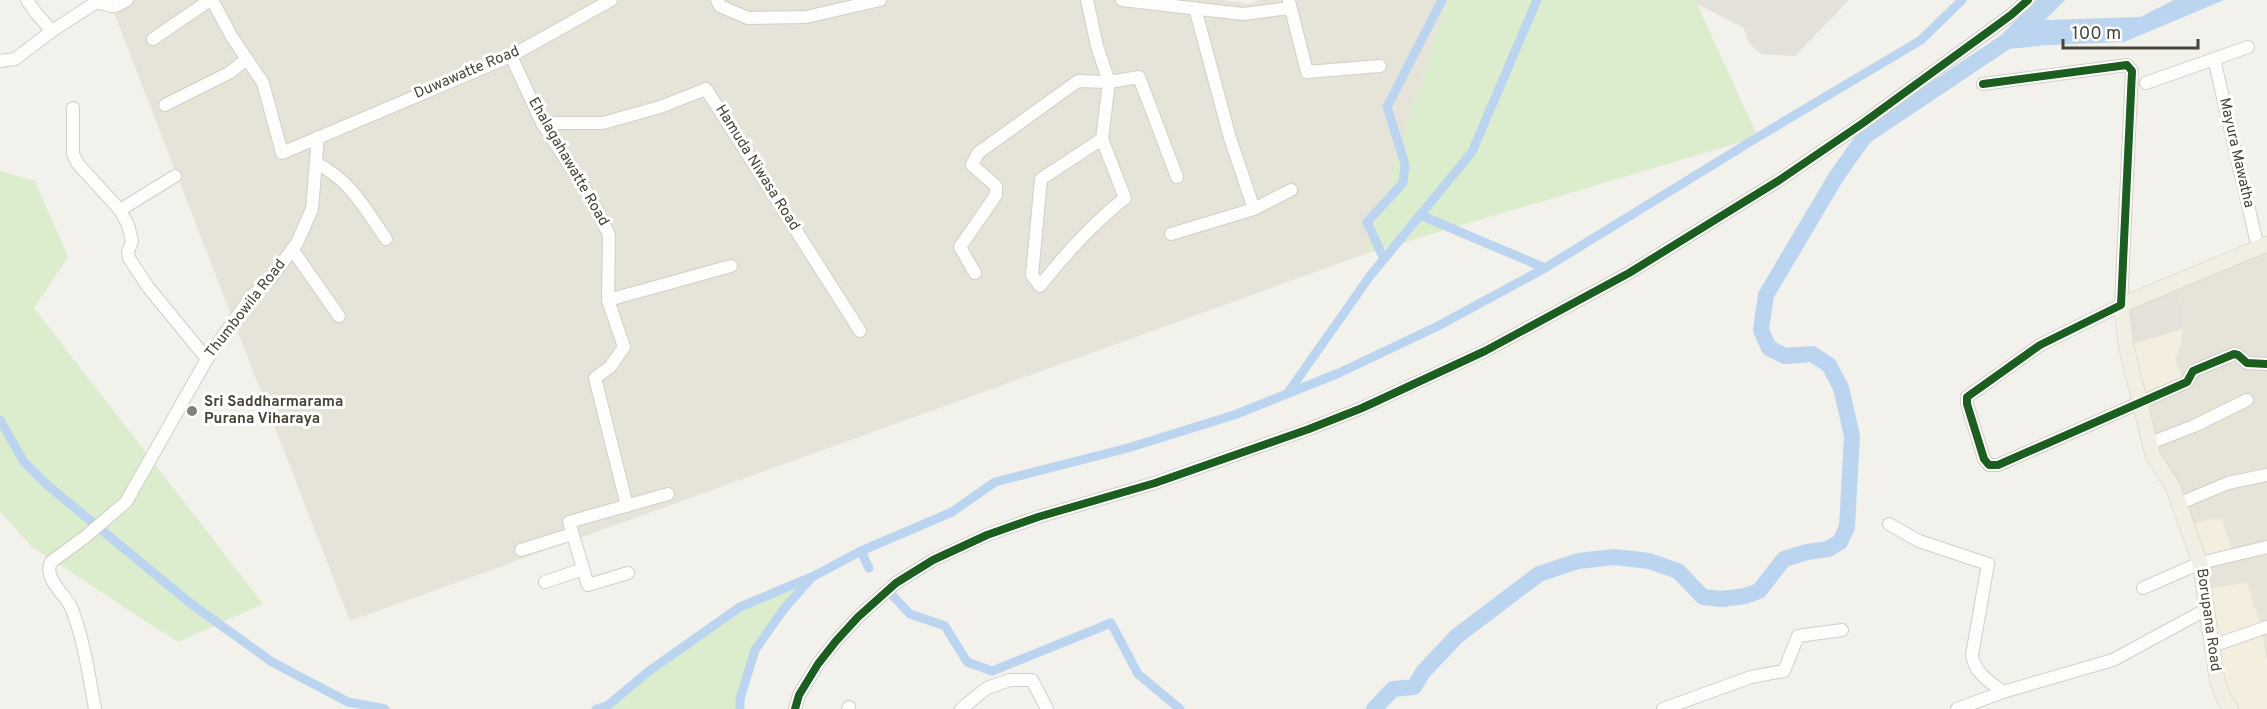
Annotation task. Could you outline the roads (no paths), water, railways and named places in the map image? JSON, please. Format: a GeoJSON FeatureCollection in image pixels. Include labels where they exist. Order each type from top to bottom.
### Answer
{"type":"FeatureCollection","features":[{"type":"Feature","properties":{"kind":"main road"},"geometry":{"type":"LineString","coordinates":[[2121,305],[2262,246]]}},
{"type":"Feature","properties":{"kind":"main road","name":"Borupana Road"},"geometry":{"type":"LineString","coordinates":[[2121,305],[2126,346],[2153,456],[2173,487],[2200,563],[2217,680],[2224,699],[2231,709]]}},
{"type":"Feature","properties":{"kind":"street"},"geometry":{"type":"LineString","coordinates":[[27,0],[52,31]]}},
{"type":"Feature","properties":{"kind":"street"},"geometry":{"type":"LineString","coordinates":[[0,61],[15,59],[95,3],[100,2],[110,8],[127,0]]}},
{"type":"Feature","properties":{"kind":"street"},"geometry":{"type":"LineString","coordinates":[[153,39],[211,0],[247,59],[230,73],[165,105]]}},
{"type":"Feature","properties":{"kind":"street"},"geometry":{"type":"LineString","coordinates":[[717,0],[720,6],[748,18],[806,17],[880,0]]}},
{"type":"Feature","properties":{"kind":"street"},"geometry":{"type":"LineString","coordinates":[[1087,0],[1097,46],[1109,82],[1102,139],[1125,198],[1070,248],[1040,286],[1032,275],[1041,179],[1102,139]]}},
{"type":"Feature","properties":{"kind":"street"},"geometry":{"type":"LineString","coordinates":[[1122,0],[1242,14],[1289,4],[1307,72],[1380,66]]}},
{"type":"Feature","properties":{"kind":"street"},"geometry":{"type":"LineString","coordinates":[[795,709],[806,685],[836,640],[858,616],[896,583],[933,560],[987,535],[1038,517],[1155,483],[1262,446],[1362,408],[1485,351],[1629,273],[1822,152],[2011,15],[2028,0]]}},
{"type":"Feature","properties":{"kind":"street","name":"Duwawatte Road"},"geometry":{"type":"LineString","coordinates":[[247,59],[263,83],[282,153],[511,56],[606,2]]}},
{"type":"Feature","properties":{"kind":"street"},"geometry":{"type":"LineString","coordinates":[[1195,8],[1230,138],[1254,209]]}},
{"type":"Feature","properties":{"kind":"street"},"geometry":{"type":"LineString","coordinates":[[2146,83],[2248,47]]}},
{"type":"Feature","properties":{"kind":"street","name":"Ehalagahawatte Road"},"geometry":{"type":"LineString","coordinates":[[511,56],[542,123],[592,200],[609,235],[608,300],[624,347],[610,367],[595,378],[627,506]]}},
{"type":"Feature","properties":{"kind":"street","name":"Mayura Mawatha"},"geometry":{"type":"LineString","coordinates":[[2214,59],[2262,246]]}},
{"type":"Feature","properties":{"kind":"street"},"geometry":{"type":"LineString","coordinates":[[1983,84],[2127,65],[2132,71],[2121,305],[2040,345],[1967,397],[1967,404],[1984,459],[1989,465],[1998,465],[2187,382],[2193,371],[2234,354],[2247,363],[2267,364]]}},
{"type":"Feature","properties":{"kind":"street"},"geometry":{"type":"LineString","coordinates":[[975,273],[960,247],[996,195],[996,186],[972,165],[978,153],[1078,81],[1109,82],[1139,77],[1177,177]]}},
{"type":"Feature","properties":{"kind":"street","name":"Hamuda Niwasa Road"},"geometry":{"type":"LineString","coordinates":[[542,123],[603,123],[660,107],[706,89],[860,331]]}},
{"type":"Feature","properties":{"kind":"street"},"geometry":{"type":"LineString","coordinates":[[73,108],[73,154],[78,164],[120,210],[128,225],[132,241],[128,252],[129,258],[148,287],[207,359]]}},
{"type":"Feature","properties":{"kind":"street","name":"Thumbowila Road"},"geometry":{"type":"LineString","coordinates":[[95,709],[85,656],[70,607],[50,577],[48,568],[51,562],[126,502],[207,359],[250,298],[272,279],[292,249],[312,209],[318,137]]}},
{"type":"Feature","properties":{"kind":"street"},"geometry":{"type":"LineString","coordinates":[[316,163],[334,172],[358,196],[386,239]]}},
{"type":"Feature","properties":{"kind":"street"},"geometry":{"type":"LineString","coordinates":[[120,210],[175,176]]}},
{"type":"Feature","properties":{"kind":"street"},"geometry":{"type":"LineString","coordinates":[[1171,234],[1254,209],[1291,190]]}},
{"type":"Feature","properties":{"kind":"street"},"geometry":{"type":"LineString","coordinates":[[292,249],[339,316]]}},
{"type":"Feature","properties":{"kind":"street"},"geometry":{"type":"LineString","coordinates":[[608,300],[731,266]]}},
{"type":"Feature","properties":{"kind":"street"},"geometry":{"type":"LineString","coordinates":[[2150,443],[2194,426],[2247,400]]}},
{"type":"Feature","properties":{"kind":"street"},"geometry":{"type":"LineString","coordinates":[[2178,504],[2228,483],[2267,475]]}},
{"type":"Feature","properties":{"kind":"street"},"geometry":{"type":"LineString","coordinates":[[628,573],[588,585],[569,522],[668,494]]}},
{"type":"Feature","properties":{"kind":"street"},"geometry":{"type":"LineString","coordinates":[[1889,524],[1919,541],[1988,564],[1972,656],[1974,667],[1980,675],[2003,692]]}},
{"type":"Feature","properties":{"kind":"street"},"geometry":{"type":"LineString","coordinates":[[521,550],[572,534]]}},
{"type":"Feature","properties":{"kind":"street"},"geometry":{"type":"LineString","coordinates":[[2143,588],[2200,563],[2267,547]]}},
{"type":"Feature","properties":{"kind":"street"},"geometry":{"type":"LineString","coordinates":[[545,582],[583,569]]}},
{"type":"Feature","properties":{"kind":"street"},"geometry":{"type":"LineString","coordinates":[[1957,709],[1985,705],[2003,692],[2113,660],[2207,609]]}},
{"type":"Feature","properties":{"kind":"street"},"geometry":{"type":"LineString","coordinates":[[2212,646],[2267,627]]}},
{"type":"Feature","properties":{"kind":"street"},"geometry":{"type":"LineString","coordinates":[[1663,709],[1752,677],[1784,671],[1798,636],[1842,630]]}},
{"type":"Feature","properties":{"kind":"street"},"geometry":{"type":"LineString","coordinates":[[961,709],[987,688],[1010,680],[1032,680],[1047,709]]}},
{"type":"Feature","properties":{"kind":"water"},"geometry":{"type":"Polygon","coordinates":[[[2037,0],[2065,0],[2045,20],[2140,17],[2174,0],[2224,0],[2124,42],[2024,46],[2003,33],[2037,0]]]}},
{"type":"Feature","properties":{"kind":"waterway"},"geometry":{"type":"LineString","coordinates":[[1384,259],[1367,222],[1403,183],[1405,164],[1387,107],[1442,0]]}},
{"type":"Feature","properties":{"kind":"waterway"},"geometry":{"type":"LineString","coordinates":[[1287,394],[1370,276],[1472,152],[1537,0]]}},
{"type":"Feature","properties":{"kind":"waterway"},"geometry":{"type":"LineString","coordinates":[[740,709],[740,699],[755,650],[783,610],[812,577],[861,551],[952,512],[995,482],[1128,448],[1234,415],[1339,373],[1438,326],[1545,268],[1921,40],[1962,0]]}},
{"type":"Feature","properties":{"kind":"waterway"},"geometry":{"type":"LineString","coordinates":[[1374,709],[1393,689],[1414,687],[1423,672],[1457,636],[1539,574],[1578,561],[1614,557],[1649,561],[1678,571],[1703,597],[1722,599],[1745,596],[1759,591],[1784,559],[1828,549],[1840,542],[1847,527],[1852,436],[1841,388],[1829,365],[1812,354],[1785,356],[1769,348],[1761,330],[1766,295],[1836,177],[1865,136],[2007,41],[2038,38]]}},
{"type":"Feature","properties":{"kind":"waterway"},"geometry":{"type":"LineString","coordinates":[[1420,215],[1545,268]]}},
{"type":"Feature","properties":{"kind":"waterway"},"geometry":{"type":"LineString","coordinates":[[0,420],[24,462],[46,484],[190,603],[272,662],[348,702],[385,709]]}},
{"type":"Feature","properties":{"kind":"waterway"},"geometry":{"type":"LineString","coordinates":[[861,551],[869,568]]}},
{"type":"Feature","properties":{"kind":"waterway"},"geometry":{"type":"LineString","coordinates":[[596,709],[607,706],[649,671],[740,607],[809,578]]}},
{"type":"Feature","properties":{"kind":"waterway"},"geometry":{"type":"LineString","coordinates":[[891,594],[910,614],[945,626],[967,662],[992,671],[1111,623],[1138,674],[1180,709]]}},
{"type":"Feature","properties":{"kind":"place","name":"Sri Saddharmarama Purana Viharaya"},"geometry":{"type":"Point","coordinates":[192,411]}}]}
